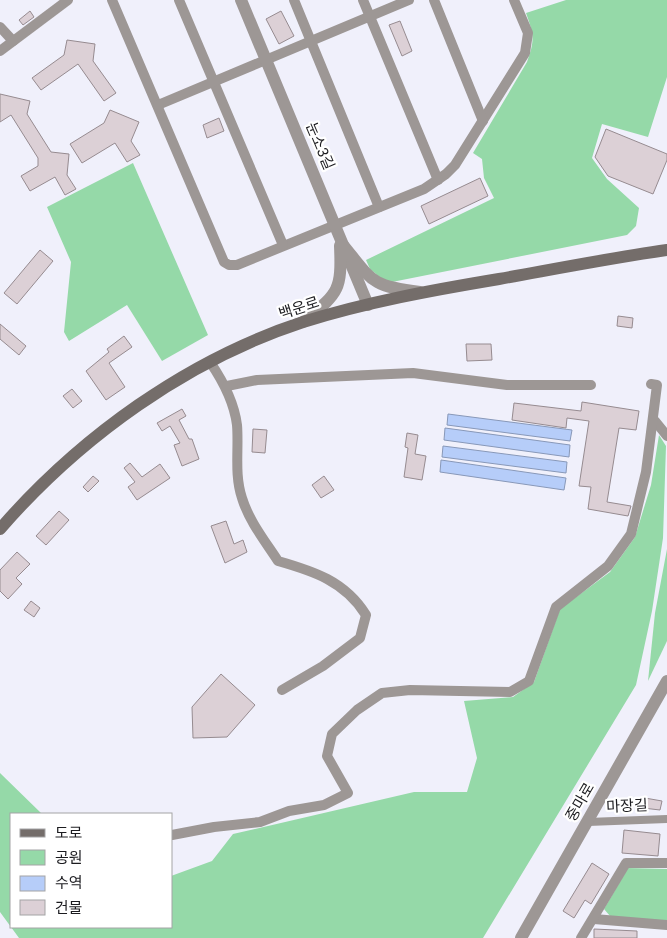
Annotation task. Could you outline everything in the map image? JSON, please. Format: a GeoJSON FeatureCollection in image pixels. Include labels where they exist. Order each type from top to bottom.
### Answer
{"type":"FeatureCollection","features":[{"type":"Feature","properties":{"kind":"main road","name":"백운로"},"geometry":{"type":"LineString","coordinates":[[0,529],[37,488],[104,429],[210,362],[303,322],[422,292],[667,250]]}},
{"type":"Feature","properties":{"kind":"street"},"geometry":{"type":"LineString","coordinates":[[0,51],[68,0]]}},
{"type":"Feature","properties":{"kind":"street"},"geometry":{"type":"LineString","coordinates":[[112,0],[224,262],[229,265],[237,265],[424,189],[455,165],[525,52],[528,43],[528,33],[514,0]]}},
{"type":"Feature","properties":{"kind":"street"},"geometry":{"type":"LineString","coordinates":[[179,0],[283,245]]}},
{"type":"Feature","properties":{"kind":"street","name":"눈소3길"},"geometry":{"type":"LineString","coordinates":[[241,0],[368,305]]}},
{"type":"Feature","properties":{"kind":"street"},"geometry":{"type":"LineString","coordinates":[[294,0],[379,207]]}},
{"type":"Feature","properties":{"kind":"street"},"geometry":{"type":"LineString","coordinates":[[363,0],[438,180]]}},
{"type":"Feature","properties":{"kind":"street"},"geometry":{"type":"LineString","coordinates":[[158,105],[215,83],[409,0]]}},
{"type":"Feature","properties":{"kind":"street"},"geometry":{"type":"LineString","coordinates":[[434,0],[482,121]]}},
{"type":"Feature","properties":{"kind":"street"},"geometry":{"type":"LineString","coordinates":[[0,27],[13,41]]}},
{"type":"Feature","properties":{"kind":"street"},"geometry":{"type":"LineString","coordinates":[[303,322],[332,299],[339,286],[341,276],[340,246],[344,245],[376,283],[386,288],[422,292]]}},
{"type":"Feature","properties":{"kind":"street"},"geometry":{"type":"LineString","coordinates":[[635,254],[667,255]]}},
{"type":"Feature","properties":{"kind":"street"},"geometry":{"type":"LineString","coordinates":[[210,362],[227,386],[236,424],[236,467],[242,497],[258,531],[278,561],[317,573],[336,583],[358,603],[366,615],[360,638],[323,666],[282,690]]}},
{"type":"Feature","properties":{"kind":"street"},"geometry":{"type":"LineString","coordinates":[[227,386],[257,380],[413,373],[507,385],[591,385]]}},
{"type":"Feature","properties":{"kind":"street"},"geometry":{"type":"LineString","coordinates":[[172,835],[214,827],[260,822],[289,811],[324,804],[348,793],[327,756],[332,734],[357,710],[382,693],[410,690],[510,692],[529,681],[556,607],[608,566],[630,534],[646,472],[654,422],[657,386],[651,384]]}},
{"type":"Feature","properties":{"kind":"street"},"geometry":{"type":"LineString","coordinates":[[654,422],[667,436]]}},
{"type":"Feature","properties":{"kind":"street","name":"중마로"},"geometry":{"type":"LineString","coordinates":[[521,938],[667,681]]}},
{"type":"Feature","properties":{"kind":"street","name":"마장길"},"geometry":{"type":"LineString","coordinates":[[588,822],[667,819]]}},
{"type":"Feature","properties":{"kind":"street"},"geometry":{"type":"LineString","coordinates":[[581,938],[626,863],[667,864]]}},
{"type":"Feature","properties":{"kind":"street"},"geometry":{"type":"LineString","coordinates":[[594,918],[667,925]]}},
{"type":"Feature","properties":{"kind":"green space"},"geometry":{"type":"Polygon","coordinates":[[[566,0],[667,0],[667,77],[648,137],[602,124],[592,158],[607,179],[639,208],[636,226],[627,235],[387,283],[370,269],[366,260],[494,198],[484,178],[482,159],[473,153],[527,62],[532,38],[531,27],[526,13],[566,0]]]}},
{"type":"Feature","properties":{"kind":"green space"},"geometry":{"type":"Polygon","coordinates":[[[133,163],[208,335],[162,361],[127,305],[69,341],[64,332],[71,262],[47,207],[133,163]]]}},
{"type":"Feature","properties":{"kind":"green space"},"geometry":{"type":"Polygon","coordinates":[[[659,435],[666,446],[663,538],[652,611],[636,685],[483,938],[19,938],[12,928],[172,928],[172,876],[212,861],[233,834],[414,792],[467,792],[477,758],[464,701],[513,697],[534,682],[560,609],[610,572],[635,537],[651,485],[659,435]]]}},
{"type":"Feature","properties":{"kind":"green space"},"geometry":{"type":"Polygon","coordinates":[[[667,549],[667,641],[648,681],[655,613],[667,549]]]}},
{"type":"Feature","properties":{"kind":"green space"},"geometry":{"type":"Polygon","coordinates":[[[0,773],[41,813],[10,813],[10,926],[0,912],[0,773]]]}},
{"type":"Feature","properties":{"kind":"green space"},"geometry":{"type":"Polygon","coordinates":[[[628,868],[667,869],[667,921],[610,916],[604,909],[628,868]]]}},
{"type":"Feature","properties":{"kind":"water"},"geometry":{"type":"Polygon","coordinates":[[[448,414],[572,430],[570,441],[447,425],[448,414]]]}},
{"type":"Feature","properties":{"kind":"water"},"geometry":{"type":"Polygon","coordinates":[[[445,428],[570,445],[569,457],[444,440],[445,428]]]}},
{"type":"Feature","properties":{"kind":"water"},"geometry":{"type":"Polygon","coordinates":[[[443,446],[567,462],[566,473],[442,457],[443,446]]]}},
{"type":"Feature","properties":{"kind":"water"},"geometry":{"type":"Polygon","coordinates":[[[441,460],[566,478],[564,490],[440,472],[441,460]]]}},
{"type":"Feature","properties":{"kind":"building"},"geometry":{"type":"Polygon","coordinates":[[[30,11],[34,17],[23,25],[19,20],[30,11]]]}},
{"type":"Feature","properties":{"kind":"building"},"geometry":{"type":"Polygon","coordinates":[[[281,11],[294,36],[279,44],[266,19],[281,11]]]}},
{"type":"Feature","properties":{"kind":"building"},"geometry":{"type":"Polygon","coordinates":[[[400,21],[412,51],[402,56],[389,25],[400,21]]]}},
{"type":"Feature","properties":{"kind":"building"},"geometry":{"type":"Polygon","coordinates":[[[67,40],[95,44],[93,61],[116,93],[104,101],[78,64],[41,90],[32,78],[64,55],[67,40]]]}},
{"type":"Feature","properties":{"kind":"building"},"geometry":{"type":"Polygon","coordinates":[[[0,94],[30,101],[27,114],[51,152],[69,154],[67,175],[76,189],[65,195],[55,177],[30,191],[21,176],[38,166],[38,158],[11,115],[0,122],[0,94]]]}},
{"type":"Feature","properties":{"kind":"building"},"geometry":{"type":"Polygon","coordinates":[[[110,110],[139,122],[131,141],[140,155],[127,162],[115,143],[82,163],[70,144],[104,123],[110,110]]]}},
{"type":"Feature","properties":{"kind":"building"},"geometry":{"type":"Polygon","coordinates":[[[219,118],[224,131],[207,138],[203,125],[219,118]]]}},
{"type":"Feature","properties":{"kind":"building"},"geometry":{"type":"Polygon","coordinates":[[[606,129],[667,154],[667,160],[653,194],[608,176],[595,157],[606,129]]]}},
{"type":"Feature","properties":{"kind":"building"},"geometry":{"type":"Polygon","coordinates":[[[480,178],[488,196],[429,224],[421,206],[480,178]]]}},
{"type":"Feature","properties":{"kind":"building"},"geometry":{"type":"Polygon","coordinates":[[[40,250],[53,261],[17,304],[4,293],[40,250]]]}},
{"type":"Feature","properties":{"kind":"building"},"geometry":{"type":"Polygon","coordinates":[[[618,316],[633,318],[632,328],[617,326],[618,316]]]}},
{"type":"Feature","properties":{"kind":"building"},"geometry":{"type":"Polygon","coordinates":[[[0,324],[26,346],[19,355],[0,339],[0,324]]]}},
{"type":"Feature","properties":{"kind":"building"},"geometry":{"type":"Polygon","coordinates":[[[124,336],[132,347],[109,363],[125,387],[106,400],[86,371],[109,352],[107,349],[124,336]]]}},
{"type":"Feature","properties":{"kind":"building"},"geometry":{"type":"Polygon","coordinates":[[[466,344],[491,344],[492,360],[467,361],[466,344]]]}},
{"type":"Feature","properties":{"kind":"building"},"geometry":{"type":"Polygon","coordinates":[[[72,389],[82,401],[73,408],[63,396],[72,389]]]}},
{"type":"Feature","properties":{"kind":"building"},"geometry":{"type":"Polygon","coordinates":[[[582,402],[639,411],[636,430],[619,428],[607,502],[631,506],[628,516],[588,509],[591,487],[579,486],[589,421],[567,418],[566,428],[512,420],[514,403],[581,411],[582,402]]]}},
{"type":"Feature","properties":{"kind":"building"},"geometry":{"type":"Polygon","coordinates":[[[182,409],[186,416],[179,420],[189,439],[192,439],[199,459],[182,466],[174,445],[180,443],[170,426],[162,431],[157,423],[182,409]]]}},
{"type":"Feature","properties":{"kind":"building"},"geometry":{"type":"Polygon","coordinates":[[[253,429],[267,430],[265,453],[252,452],[253,429]]]}},
{"type":"Feature","properties":{"kind":"building"},"geometry":{"type":"Polygon","coordinates":[[[407,433],[418,435],[415,454],[426,456],[422,480],[404,477],[408,448],[405,447],[407,433]]]}},
{"type":"Feature","properties":{"kind":"building"},"geometry":{"type":"Polygon","coordinates":[[[130,463],[142,477],[160,464],[170,478],[137,500],[128,487],[135,482],[124,468],[130,463]]]}},
{"type":"Feature","properties":{"kind":"building"},"geometry":{"type":"Polygon","coordinates":[[[93,476],[99,481],[88,492],[83,487],[93,476]]]}},
{"type":"Feature","properties":{"kind":"building"},"geometry":{"type":"Polygon","coordinates":[[[324,476],[334,490],[321,498],[312,485],[324,476]]]}},
{"type":"Feature","properties":{"kind":"building"},"geometry":{"type":"Polygon","coordinates":[[[59,511],[69,520],[46,545],[36,536],[59,511]]]}},
{"type":"Feature","properties":{"kind":"building"},"geometry":{"type":"Polygon","coordinates":[[[226,521],[234,544],[243,540],[247,552],[225,563],[211,526],[226,521]]]}},
{"type":"Feature","properties":{"kind":"building"},"geometry":{"type":"Polygon","coordinates":[[[17,552],[30,564],[16,578],[22,584],[8,599],[0,591],[0,570],[17,552]]]}},
{"type":"Feature","properties":{"kind":"building"},"geometry":{"type":"Polygon","coordinates":[[[31,601],[40,608],[34,617],[24,610],[31,601]]]}},
{"type":"Feature","properties":{"kind":"building"},"geometry":{"type":"Polygon","coordinates":[[[221,674],[255,705],[227,737],[193,738],[192,707],[221,674]]]}},
{"type":"Feature","properties":{"kind":"building"},"geometry":{"type":"Polygon","coordinates":[[[645,798],[662,801],[660,810],[643,808],[645,798]]]}},
{"type":"Feature","properties":{"kind":"building"},"geometry":{"type":"Polygon","coordinates":[[[624,830],[660,834],[658,856],[622,853],[624,830]]]}},
{"type":"Feature","properties":{"kind":"building"},"geometry":{"type":"Polygon","coordinates":[[[592,863],[609,874],[591,904],[585,900],[574,918],[563,911],[592,863]]]}},
{"type":"Feature","properties":{"kind":"building"},"geometry":{"type":"Polygon","coordinates":[[[594,929],[637,931],[637,938],[594,938],[594,929]]]}}]}
